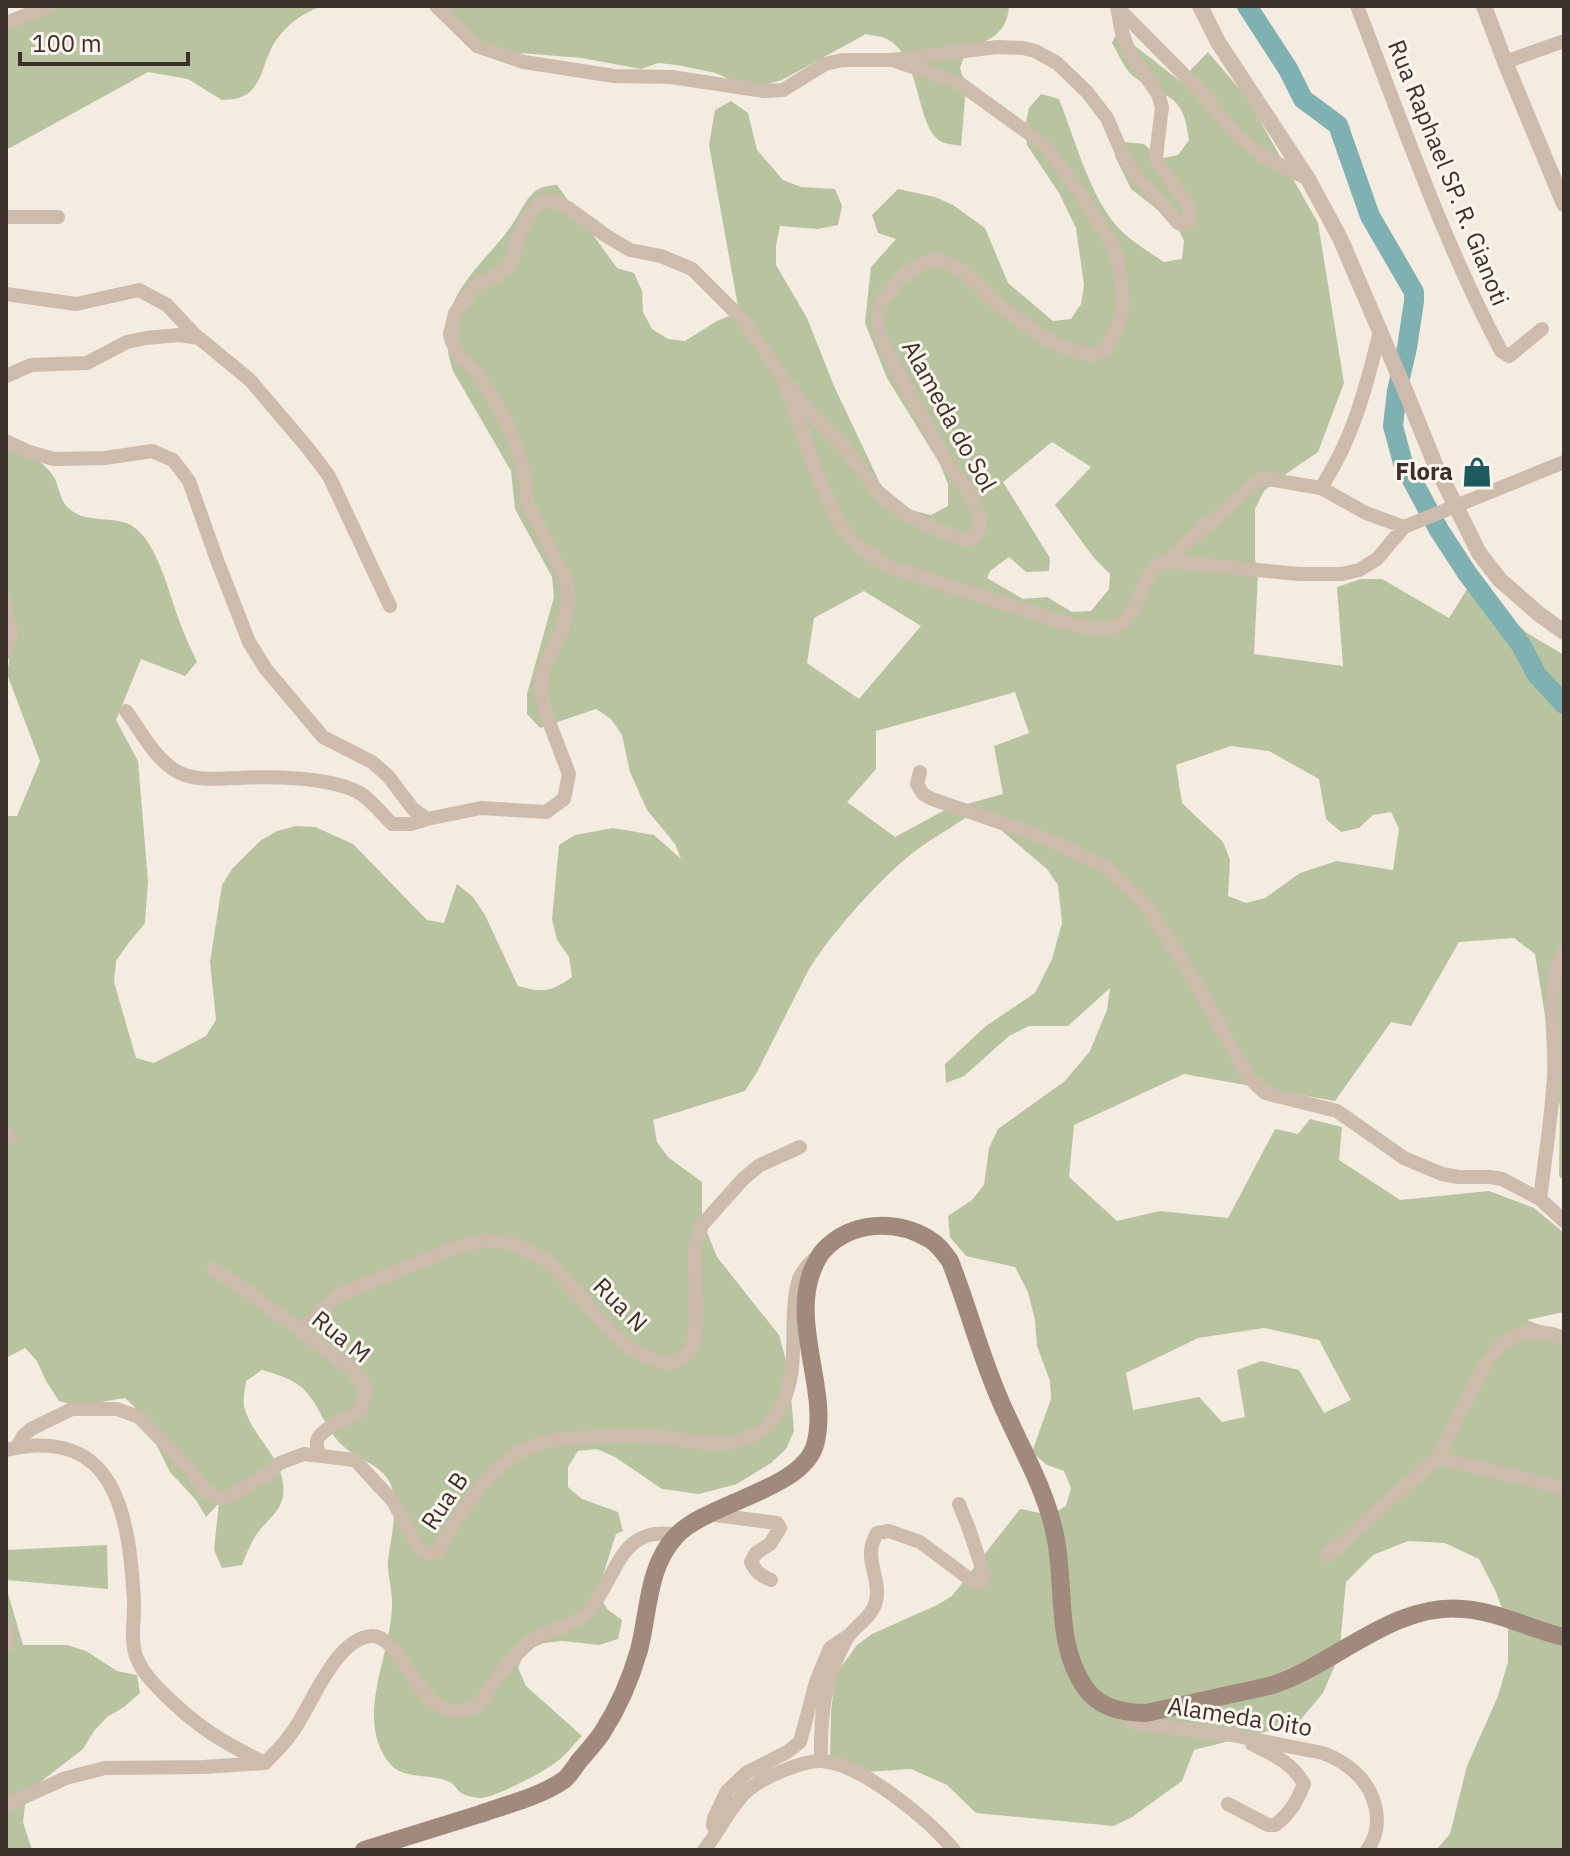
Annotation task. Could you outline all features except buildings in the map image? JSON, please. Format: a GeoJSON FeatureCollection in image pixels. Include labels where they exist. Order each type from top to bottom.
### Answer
{"type":"FeatureCollection","features":[{"type":"Feature","properties":{"kind":"main road"},"geometry":{"type":"LineString","coordinates":[[364,1850],[528,1798],[566,1778],[602,1732],[634,1668],[656,1568],[665,1550],[677,1535],[706,1514],[784,1479],[802,1466],[814,1448],[818,1413],[806,1306],[809,1281],[822,1252],[841,1235],[868,1226],[886,1225],[913,1231],[937,1244],[950,1261],[997,1394],[1047,1506],[1056,1536],[1071,1663],[1087,1691],[1107,1706],[1125,1713],[1146,1713],[1288,1680],[1380,1630],[1415,1614],[1438,1609],[1464,1608],[1564,1637]]}},
{"type":"Feature","properties":{"kind":"street"},"geometry":{"type":"LineString","coordinates":[[6,23],[49,6]]}},
{"type":"Feature","properties":{"kind":"street"},"geometry":{"type":"LineString","coordinates":[[436,6],[477,46],[524,62],[614,76],[671,77],[764,91],[783,90],[825,64],[842,60],[892,60],[997,47],[1035,51],[1057,63],[1087,92],[1107,118],[1132,170],[1178,223],[1185,225],[1190,221],[1189,206],[1156,157],[1162,107],[1158,94],[1130,54],[1121,29],[1118,7]]}},
{"type":"Feature","properties":{"kind":"street"},"geometry":{"type":"LineString","coordinates":[[1200,6],[1218,42],[1308,179],[1340,238],[1451,508],[1500,580],[1560,624]]}},
{"type":"Feature","properties":{"kind":"street","name":"Rua Raphael SP. R. Gianoti"},"geometry":{"type":"LineString","coordinates":[[1357,6],[1450,247],[1501,351],[1509,356],[1542,329]]}},
{"type":"Feature","properties":{"kind":"street"},"geometry":{"type":"LineString","coordinates":[[1484,6],[1564,204]]}},
{"type":"Feature","properties":{"kind":"street"},"geometry":{"type":"LineString","coordinates":[[1118,7],[1199,90],[1238,136],[1263,156],[1308,179]]}},
{"type":"Feature","properties":{"kind":"street"},"geometry":{"type":"LineString","coordinates":[[1505,62],[1564,41]]}},
{"type":"Feature","properties":{"kind":"street","name":"Alameda do Sol"},"geometry":{"type":"LineString","coordinates":[[782,376],[809,412],[845,448],[878,492],[905,514],[966,540],[974,538],[979,531],[980,521],[974,500],[945,459],[882,340],[877,320],[883,299],[912,269],[931,260],[945,262],[964,271],[998,305],[1052,343],[1077,352],[1093,355],[1105,350],[1118,327],[1123,306],[1119,263],[1111,243],[1045,145],[959,83],[892,60]]}},
{"type":"Feature","properties":{"kind":"street"},"geometry":{"type":"LineString","coordinates":[[126,711],[158,755],[177,771],[212,780],[272,777],[329,783],[358,792],[392,824],[411,824],[481,808],[546,812],[564,799],[569,774],[546,714],[541,686],[545,666],[562,630],[568,590],[527,502],[526,482],[507,423],[479,376],[461,358],[450,334],[455,313],[466,298],[479,283],[493,279],[509,265],[526,219],[539,204],[551,200],[630,250],[661,256],[692,269],[744,321],[782,376],[817,474],[839,523],[855,543],[887,566],[1056,620],[1088,628],[1108,629],[1124,622],[1155,567],[1166,561],[1261,478],[1321,488],[1366,513],[1408,525]]}},
{"type":"Feature","properties":{"kind":"street"},"geometry":{"type":"LineString","coordinates":[[6,217],[58,217]]}},
{"type":"Feature","properties":{"kind":"street"},"geometry":{"type":"LineString","coordinates":[[6,294],[76,304],[139,290],[167,305],[199,338],[250,380],[329,476],[390,606]]}},
{"type":"Feature","properties":{"kind":"street"},"geometry":{"type":"LineString","coordinates":[[1321,488],[1356,416],[1380,331]]}},
{"type":"Feature","properties":{"kind":"street"},"geometry":{"type":"LineString","coordinates":[[6,376],[31,365],[87,363],[127,342],[146,338],[179,335],[199,338]]}},
{"type":"Feature","properties":{"kind":"street"},"geometry":{"type":"LineString","coordinates":[[6,441],[54,459],[105,458],[152,451],[173,460],[189,481],[249,642],[265,668],[323,737],[372,762],[388,776],[413,809],[427,819]]}},
{"type":"Feature","properties":{"kind":"street"},"geometry":{"type":"LineString","coordinates":[[1166,561],[1299,574],[1342,574],[1359,570],[1377,559],[1408,525],[1564,462]]}},
{"type":"Feature","properties":{"kind":"street"},"geometry":{"type":"LineString","coordinates":[[6,605],[11,634],[6,653]]}},
{"type":"Feature","properties":{"kind":"street"},"geometry":{"type":"LineString","coordinates":[[920,772],[917,784],[923,794],[1045,838],[1104,866],[1146,904],[1198,986],[1248,1077],[1265,1093],[1337,1111],[1404,1158],[1442,1174],[1502,1179],[1540,1199],[1564,1221]]}},
{"type":"Feature","properties":{"kind":"street"},"geometry":{"type":"LineString","coordinates":[[1540,1199],[1554,1071],[1553,999],[1559,958],[1564,951]]}},
{"type":"Feature","properties":{"kind":"street","name":"Rua N"},"geometry":{"type":"LineString","coordinates":[[300,1332],[339,1295],[452,1249],[483,1240],[511,1243],[549,1262],[613,1333],[633,1350],[657,1361],[667,1363],[679,1360],[694,1343],[695,1247],[702,1225],[743,1179],[760,1165],[800,1147]]}},
{"type":"Feature","properties":{"kind":"street","name":"Rua B"},"geometry":{"type":"LineString","coordinates":[[11,1449],[31,1429],[72,1409],[117,1409],[139,1417],[188,1467],[205,1490],[217,1498],[231,1496],[280,1463],[304,1454],[355,1460],[393,1501],[417,1546],[426,1553],[438,1552],[446,1535],[486,1479],[519,1453],[541,1443],[633,1434],[713,1444],[744,1441],[767,1428],[784,1402],[792,1367],[797,1284],[804,1269],[822,1252]]}},
{"type":"Feature","properties":{"kind":"street","name":"Rua M"},"geometry":{"type":"LineString","coordinates":[[213,1269],[348,1366],[366,1388],[360,1411],[326,1430],[318,1438],[316,1445],[319,1454]]}},
{"type":"Feature","properties":{"kind":"street"},"geometry":{"type":"LineString","coordinates":[[1327,1556],[1437,1458],[1484,1366],[1502,1343],[1533,1331],[1564,1338]]}},
{"type":"Feature","properties":{"kind":"street"},"geometry":{"type":"LineString","coordinates":[[11,1449],[55,1446],[91,1460],[104,1474],[119,1504],[127,1531],[133,1599],[132,1642],[137,1660],[151,1681],[188,1717],[226,1744],[265,1763]]}},
{"type":"Feature","properties":{"kind":"street"},"geometry":{"type":"LineString","coordinates":[[1437,1458],[1564,1488]]}},
{"type":"Feature","properties":{"kind":"street"},"geometry":{"type":"LineString","coordinates":[[707,1846],[714,1818],[727,1791],[746,1773],[800,1742],[816,1682],[830,1648],[863,1622],[876,1603],[877,1586],[871,1547],[877,1533],[889,1531],[920,1542],[975,1583],[980,1583],[984,1574],[959,1504]]}},
{"type":"Feature","properties":{"kind":"street"},"geometry":{"type":"LineString","coordinates":[[706,1514],[777,1523],[780,1528],[770,1544],[756,1553],[751,1562],[755,1570],[771,1580]]}},
{"type":"Feature","properties":{"kind":"street"},"geometry":{"type":"LineString","coordinates":[[6,1805],[66,1778],[105,1768],[265,1763],[293,1732],[341,1652],[354,1642],[372,1636],[385,1640],[412,1676],[443,1709],[457,1712],[477,1706],[509,1661],[533,1640],[575,1622],[588,1611],[602,1593],[617,1560],[633,1543],[658,1533],[677,1535]]}},
{"type":"Feature","properties":{"kind":"street"},"geometry":{"type":"LineString","coordinates":[[6,1629],[6,1646]]}},
{"type":"Feature","properties":{"kind":"street"},"geometry":{"type":"LineString","coordinates":[[821,1761],[823,1702],[830,1672],[848,1636]]}},
{"type":"Feature","properties":{"kind":"street","name":"Alameda Oito"},"geometry":{"type":"LineString","coordinates":[[1125,1713],[1131,1721],[1139,1724],[1232,1735],[1335,1758],[1355,1771],[1370,1789],[1377,1825],[1367,1850]]}},
{"type":"Feature","properties":{"kind":"street"},"geometry":{"type":"LineString","coordinates":[[1228,1804],[1268,1825],[1275,1825],[1296,1803],[1304,1784],[1299,1775],[1280,1758],[1232,1735]]}},
{"type":"Feature","properties":{"kind":"street"},"geometry":{"type":"LineString","coordinates":[[707,1846],[726,1816],[760,1780],[821,1761],[847,1768],[904,1802],[954,1850]]}},
{"type":"Feature","properties":{"kind":"green space"},"geometry":{"type":"Polygon","coordinates":[[[47,6],[322,6],[307,12],[282,32],[273,45],[258,82],[239,98],[222,100],[188,79],[148,72],[6,148],[6,18],[47,6]]]}},
{"type":"Feature","properties":{"kind":"green space"},"geometry":{"type":"Polygon","coordinates":[[[425,6],[1009,6],[1005,24],[995,35],[966,51],[960,68],[966,87],[961,146],[942,142],[933,134],[906,59],[897,47],[883,37],[866,34],[782,80],[763,85],[733,81],[716,73],[677,65],[658,63],[641,69],[582,58],[473,49],[432,8],[425,6]]]}},
{"type":"Feature","properties":{"kind":"green space"},"geometry":{"type":"Polygon","coordinates":[[[1117,32],[1180,81],[1208,52],[1247,98],[1318,223],[1344,383],[1318,452],[1264,491],[1255,509],[1258,574],[1254,654],[1343,666],[1337,587],[1361,579],[1382,579],[1449,618],[1471,583],[1527,633],[1564,655],[1564,1181],[1559,1176],[1560,1108],[1535,954],[1514,938],[1459,942],[1411,1026],[1391,1022],[1335,1101],[1184,1074],[1074,1125],[1069,1177],[1117,1221],[1160,1211],[1228,1218],[1275,1129],[1298,1134],[1310,1119],[1342,1127],[1339,1160],[1400,1200],[1489,1191],[1534,1208],[1564,1233],[1564,1312],[1527,1320],[1564,1335],[1564,1850],[1436,1850],[1450,1834],[1467,1766],[1498,1696],[1508,1662],[1508,1626],[1496,1592],[1479,1559],[1445,1543],[1408,1541],[1373,1555],[1346,1582],[1339,1656],[1323,1693],[1297,1724],[1194,1750],[1182,1781],[1132,1817],[1114,1826],[976,1813],[947,1785],[911,1769],[865,1772],[830,1758],[836,1674],[857,1645],[872,1634],[952,1596],[1020,1509],[1050,1515],[1066,1506],[1071,1488],[1064,1471],[1047,1465],[1032,1452],[1051,1399],[1050,1381],[1037,1346],[1028,1292],[1015,1267],[966,1256],[950,1237],[948,1216],[972,1200],[984,1185],[989,1148],[998,1129],[1065,1081],[1090,1051],[1107,1010],[1110,988],[1068,1026],[1029,1026],[1009,1036],[964,1076],[946,1083],[945,1064],[986,1026],[1035,993],[1052,959],[1062,923],[1058,885],[1047,869],[988,819],[970,815],[903,861],[841,926],[809,969],[745,1091],[653,1120],[657,1142],[669,1158],[702,1182],[702,1220],[717,1257],[779,1335],[789,1372],[794,1431],[786,1449],[771,1463],[737,1484],[699,1494],[662,1489],[615,1457],[597,1449],[578,1451],[568,1467],[568,1487],[582,1499],[618,1512],[623,1531],[616,1534],[598,1591],[607,1609],[622,1620],[618,1639],[599,1645],[563,1641],[544,1643],[525,1651],[518,1668],[526,1686],[582,1736],[546,1769],[488,1797],[472,1797],[460,1792],[452,1783],[398,1770],[380,1748],[374,1708],[391,1622],[388,1565],[394,1515],[392,1488],[384,1474],[349,1451],[337,1439],[307,1393],[292,1381],[262,1370],[246,1381],[244,1406],[280,1471],[283,1496],[277,1511],[254,1539],[242,1565],[222,1568],[214,1550],[219,1503],[206,1517],[196,1500],[170,1472],[140,1412],[125,1398],[77,1406],[59,1401],[37,1361],[25,1348],[6,1358],[6,816],[17,816],[40,761],[7,674],[13,637],[6,578],[6,444],[27,453],[46,467],[55,479],[65,504],[78,515],[124,522],[141,533],[156,557],[197,662],[185,676],[141,659],[116,720],[138,761],[148,881],[145,923],[116,961],[114,982],[136,1058],[154,1063],[206,1036],[216,1020],[210,962],[222,885],[232,869],[260,841],[277,831],[296,826],[315,827],[353,844],[427,920],[444,923],[457,884],[473,897],[485,915],[518,986],[540,990],[558,986],[572,977],[569,957],[557,940],[552,919],[559,845],[575,835],[613,828],[654,835],[681,859],[675,844],[647,810],[630,772],[622,735],[611,719],[596,709],[540,728],[527,714],[527,694],[554,597],[552,577],[515,509],[511,471],[453,371],[447,348],[447,325],[461,288],[509,229],[529,197],[541,188],[557,185],[617,268],[634,273],[642,291],[643,312],[652,329],[668,339],[685,341],[717,321],[739,312],[709,145],[715,110],[731,101],[748,113],[757,150],[783,180],[801,187],[835,189],[842,206],[838,225],[818,229],[780,226],[776,265],[807,318],[880,489],[911,510],[931,515],[948,506],[948,484],[940,464],[887,378],[865,323],[871,267],[896,239],[878,233],[872,215],[898,189],[935,197],[953,205],[985,228],[1008,283],[1053,321],[1071,319],[1081,304],[1084,285],[1076,228],[1059,193],[1027,145],[1025,126],[1029,108],[1041,94],[1059,99],[1097,197],[1115,224],[1164,262],[1182,259],[1184,241],[1176,224],[1131,189],[1115,156],[1125,142],[1144,144],[1160,159],[1178,155],[1189,140],[1186,124],[1177,104],[1130,73],[1112,43],[1117,32]],[[1052,442],[1003,482],[1050,558],[1049,571],[1026,572],[1009,557],[990,571],[987,578],[1023,599],[1047,597],[1072,612],[1091,611],[1109,589],[1110,574],[1094,558],[1055,505],[1091,467],[1052,442]],[[864,591],[814,618],[807,663],[859,699],[921,626],[864,591]],[[1015,692],[876,731],[876,769],[847,802],[895,837],[945,810],[1003,794],[994,746],[1029,733],[1015,692]],[[1231,746],[1176,765],[1182,803],[1223,842],[1230,860],[1228,896],[1246,903],[1265,898],[1300,873],[1337,861],[1393,870],[1399,829],[1391,812],[1373,815],[1359,828],[1341,832],[1326,819],[1319,779],[1269,751],[1231,746]],[[1264,1328],[1198,1338],[1126,1373],[1133,1410],[1199,1397],[1222,1422],[1245,1417],[1237,1370],[1261,1361],[1299,1370],[1324,1413],[1351,1400],[1319,1340],[1264,1328]]]}},
{"type":"Feature","properties":{"kind":"green space"},"geometry":{"type":"Polygon","coordinates":[[[107,1545],[108,1589],[6,1580],[6,1550],[107,1545]]]}},
{"type":"Feature","properties":{"kind":"green space"},"geometry":{"type":"Polygon","coordinates":[[[6,1587],[23,1645],[67,1645],[86,1651],[117,1671],[137,1675],[140,1693],[107,1717],[83,1749],[34,1787],[25,1804],[23,1822],[32,1850],[6,1850],[6,1587]]]}},
{"type":"Feature","properties":{"kind":"waterway"},"geometry":{"type":"LineString","coordinates":[[1247,6],[1288,69],[1303,99],[1338,125],[1370,216],[1414,292],[1393,426],[1403,463],[1439,530],[1467,573],[1521,645],[1537,675],[1564,704]]}},
{"type":"Feature","properties":{"kind":"place","name":"Flora"},"geometry":{"type":"Point","coordinates":[1477,472]}}]}
